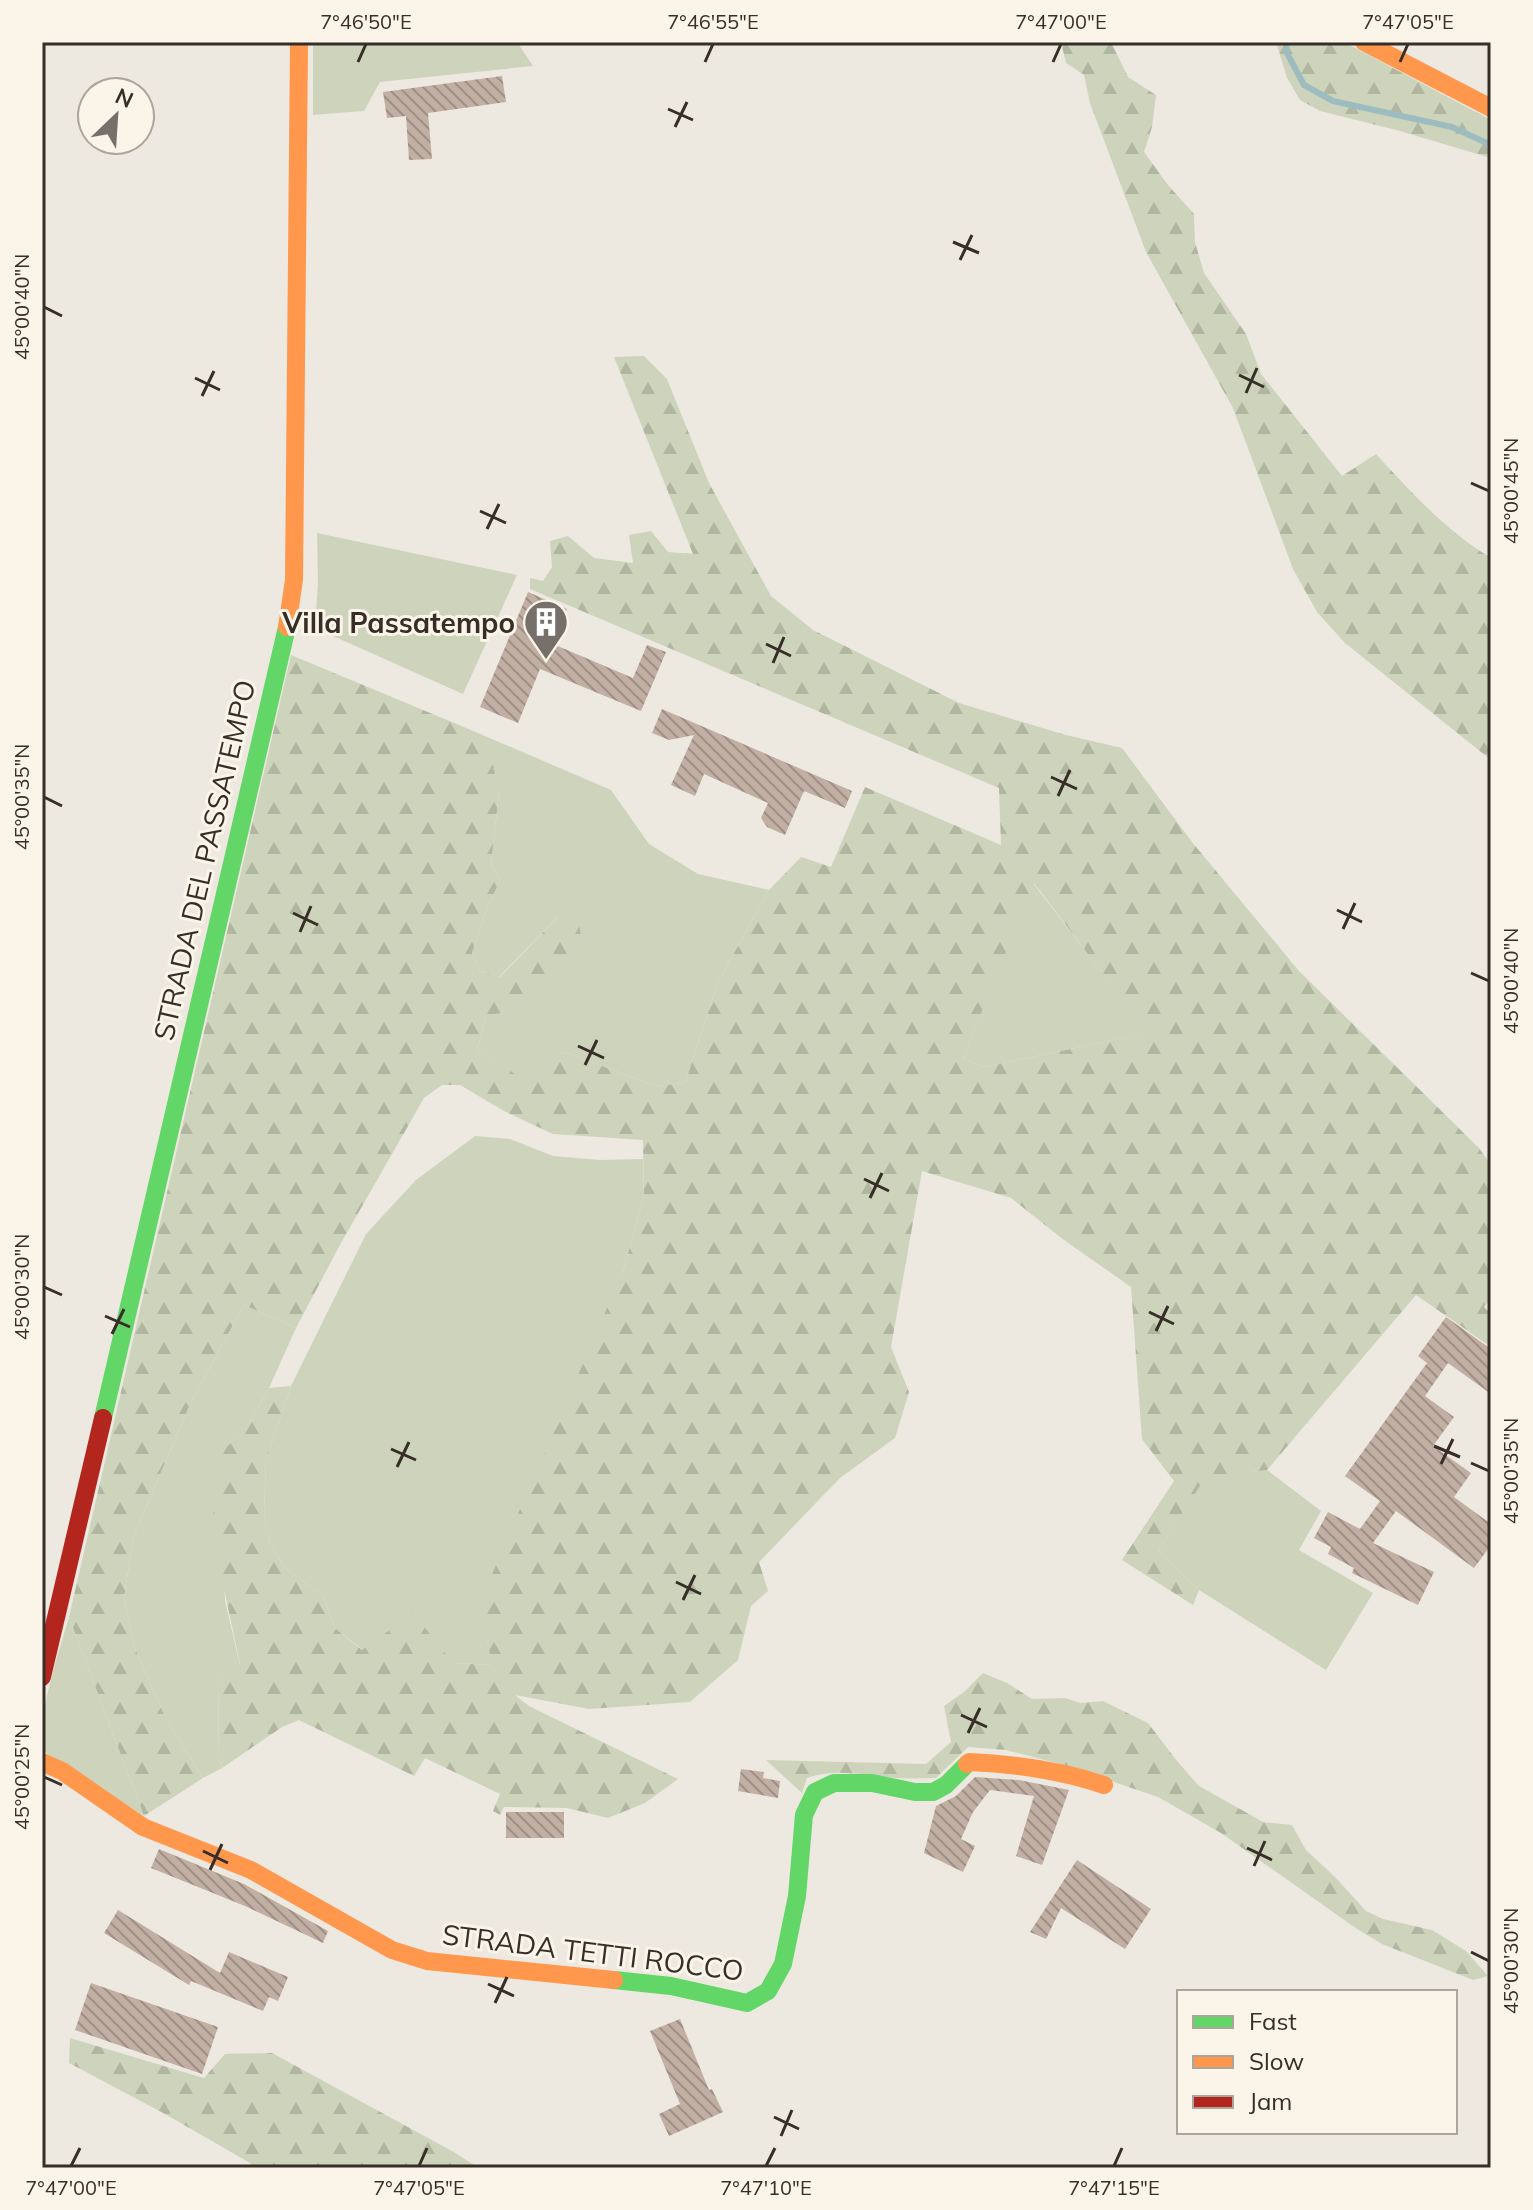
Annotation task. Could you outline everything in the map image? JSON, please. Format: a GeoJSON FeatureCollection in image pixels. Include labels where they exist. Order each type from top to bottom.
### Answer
{"type":"FeatureCollection","features":[{"type":"Feature","properties":{"kind":"street","name":"STRADA DEL PASSATEMPO"},"geometry":{"type":"LineString","coordinates":[[42,1677],[287,625],[294,580],[299,42]]}},
{"type":"Feature","properties":{"kind":"street"},"geometry":{"type":"LineString","coordinates":[[1364,42],[1491,108]]}},
{"type":"Feature","properties":{"kind":"street","name":"STRADA TETTI ROCCO"},"geometry":{"type":"LineString","coordinates":[[42,1762],[62,1771],[143,1827],[251,1870],[392,1950],[427,1961],[671,1986],[747,2003],[768,1991],[783,1964],[797,1896],[804,1815],[815,1792],[834,1783],[872,1783],[915,1792],[933,1792],[946,1785],[969,1762],[1007,1763],[1077,1776],[1104,1785]]}},
{"type":"Feature","properties":{"kind":"green space"},"geometry":{"type":"Polygon","coordinates":[[[313,42],[517,42],[533,66],[380,82],[364,111],[313,115],[313,42]]]}},
{"type":"Feature","properties":{"kind":"green space"},"geometry":{"type":"Polygon","coordinates":[[[1061,42],[1111,42],[1128,77],[1156,95],[1152,127],[1144,152],[1194,214],[1195,242],[1204,273],[1246,334],[1261,374],[1342,476],[1376,454],[1444,523],[1491,558],[1491,760],[1345,643],[1317,612],[1293,569],[1233,408],[1146,252],[1090,103],[1084,75],[1066,63],[1061,42]]]}},
{"type":"Feature","properties":{"kind":"green space"},"geometry":{"type":"Polygon","coordinates":[[[1276,42],[1344,42],[1491,120],[1491,158],[1320,111],[1300,100],[1287,78],[1276,42]]]}},
{"type":"Feature","properties":{"kind":"green space"},"geometry":{"type":"Polygon","coordinates":[[[644,356],[667,379],[709,483],[771,596],[813,630],[959,703],[1122,748],[1192,842],[1299,971],[1479,1148],[1491,1165],[1491,1298],[1484,1307],[1491,1314],[1491,1347],[1416,1295],[1267,1470],[1205,1478],[1158,1551],[1199,1590],[1193,1605],[1122,1560],[1174,1481],[1142,1439],[1131,1287],[1011,1198],[922,1171],[891,1347],[909,1392],[895,1438],[840,1478],[759,1562],[768,1591],[751,1606],[738,1660],[690,1702],[589,1709],[515,1695],[529,1706],[678,1779],[645,1803],[608,1818],[567,1808],[504,1807],[500,1815],[493,1811],[500,1794],[425,1758],[414,1776],[299,1720],[282,1727],[222,1768],[219,1758],[218,1682],[240,1664],[212,1533],[218,1453],[242,1435],[269,1388],[291,1386],[266,1460],[264,1514],[269,1541],[284,1567],[323,1596],[335,1628],[362,1650],[413,1613],[453,1663],[492,1665],[487,1639],[486,1588],[623,1271],[644,1196],[643,1140],[553,1134],[504,1111],[460,1085],[442,1085],[424,1098],[296,1328],[244,1305],[191,1402],[133,1538],[124,1598],[134,1646],[166,1719],[203,1778],[144,1816],[69,1617],[291,655],[471,730],[492,761],[499,793],[491,864],[500,880],[472,953],[480,971],[500,977],[559,916],[579,923],[581,936],[525,1008],[486,1016],[477,1050],[523,1079],[565,1052],[655,1086],[685,1083],[718,982],[769,890],[801,857],[831,867],[865,787],[1001,845],[999,788],[530,589],[530,578],[543,581],[552,567],[550,541],[568,536],[594,558],[633,563],[629,535],[651,531],[668,552],[693,554],[614,357],[644,356]],[[1034,883],[963,1058],[983,1067],[1148,1033],[1034,883]]]}},
{"type":"Feature","properties":{"kind":"green space"},"geometry":{"type":"Polygon","coordinates":[[[317,533],[517,575],[463,694],[315,628],[317,533]]]}},
{"type":"Feature","properties":{"kind":"green space"},"geometry":{"type":"Polygon","coordinates":[[[471,730],[611,790],[649,844],[698,874],[769,890],[718,982],[685,1083],[655,1086],[565,1052],[523,1080],[477,1050],[486,1016],[559,916],[499,977],[480,971],[472,953],[500,880],[491,864],[499,793],[471,730]]]}},
{"type":"Feature","properties":{"kind":"green space"},"geometry":{"type":"Polygon","coordinates":[[[1033,883],[1149,1033],[983,1067],[963,1058],[1033,883]]]}},
{"type":"Feature","properties":{"kind":"green space"},"geometry":{"type":"Polygon","coordinates":[[[475,1136],[510,1139],[553,1156],[600,1160],[643,1159],[644,1196],[623,1271],[487,1639],[493,1665],[453,1663],[363,1650],[335,1628],[323,1596],[284,1567],[269,1541],[264,1514],[266,1460],[291,1386],[366,1234],[416,1180],[475,1136]]]}},
{"type":"Feature","properties":{"kind":"green space"},"geometry":{"type":"Polygon","coordinates":[[[244,1305],[296,1328],[269,1388],[242,1435],[218,1454],[225,1601],[240,1665],[218,1682],[219,1758],[222,1768],[203,1778],[166,1719],[134,1646],[124,1598],[133,1538],[191,1402],[244,1305]]]}},
{"type":"Feature","properties":{"kind":"green space"},"geometry":{"type":"Polygon","coordinates":[[[1267,1470],[1321,1511],[1299,1550],[1373,1593],[1326,1670],[1199,1590],[1158,1551],[1205,1477],[1267,1470]]]}},
{"type":"Feature","properties":{"kind":"green space"},"geometry":{"type":"Polygon","coordinates":[[[69,1617],[144,1816],[48,1755],[43,1744],[49,1689],[69,1617]]]}},
{"type":"Feature","properties":{"kind":"green space"},"geometry":{"type":"Polygon","coordinates":[[[983,1673],[1007,1683],[1032,1699],[1065,1698],[1080,1703],[1103,1701],[1148,1723],[1199,1786],[1263,1822],[1292,1825],[1306,1850],[1366,1911],[1383,1919],[1432,1930],[1466,1951],[1488,1976],[1473,1980],[1382,1944],[1221,1833],[1158,1797],[1067,1766],[1006,1750],[968,1747],[936,1778],[829,1773],[807,1778],[802,1793],[766,1760],[926,1764],[951,1742],[944,1706],[983,1673]]]}},
{"type":"Feature","properties":{"kind":"green space"},"geometry":{"type":"Polygon","coordinates":[[[70,2038],[204,2078],[225,2054],[272,2053],[479,2168],[254,2168],[165,2114],[69,2063],[70,2038]]]}},
{"type":"Feature","properties":{"kind":"building"},"geometry":{"type":"Polygon","coordinates":[[[502,76],[506,102],[428,113],[432,159],[409,160],[406,116],[387,118],[383,92],[502,76]]]}},
{"type":"Feature","properties":{"kind":"building","name":"Villa Passatempo"},"geometry":{"type":"Polygon","coordinates":[[[528,592],[567,609],[553,644],[633,678],[647,645],[666,652],[641,711],[540,669],[518,723],[480,707],[528,592]]]}},
{"type":"Feature","properties":{"kind":"building"},"geometry":{"type":"Polygon","coordinates":[[[662,709],[852,791],[845,808],[804,791],[785,835],[767,827],[761,818],[768,803],[704,774],[695,796],[671,785],[694,735],[669,740],[652,733],[662,709]]]}},
{"type":"Feature","properties":{"kind":"building"},"geometry":{"type":"Polygon","coordinates":[[[1446,1317],[1491,1349],[1491,1394],[1448,1363],[1425,1396],[1454,1417],[1433,1446],[1471,1473],[1454,1497],[1491,1524],[1491,1545],[1474,1568],[1396,1511],[1373,1543],[1434,1572],[1418,1605],[1352,1573],[1354,1568],[1328,1554],[1331,1547],[1314,1538],[1328,1512],[1360,1529],[1380,1501],[1345,1476],[1427,1363],[1418,1356],[1446,1317]]]}},
{"type":"Feature","properties":{"kind":"building"},"geometry":{"type":"Polygon","coordinates":[[[741,1769],[764,1772],[763,1778],[780,1781],[778,1798],[738,1791],[741,1769]]]}},
{"type":"Feature","properties":{"kind":"building"},"geometry":{"type":"Polygon","coordinates":[[[975,1777],[1019,1780],[1069,1790],[1042,1865],[1016,1856],[1034,1796],[990,1790],[973,1812],[961,1839],[975,1846],[963,1872],[924,1853],[936,1806],[956,1796],[975,1777]]]}},
{"type":"Feature","properties":{"kind":"building"},"geometry":{"type":"Polygon","coordinates":[[[506,1812],[564,1812],[564,1838],[506,1838],[506,1812]]]}},
{"type":"Feature","properties":{"kind":"building"},"geometry":{"type":"Polygon","coordinates":[[[159,1849],[244,1884],[328,1931],[323,1943],[245,1906],[151,1868],[159,1849]]]}},
{"type":"Feature","properties":{"kind":"building"},"geometry":{"type":"Polygon","coordinates":[[[1077,1860],[1151,1909],[1125,1949],[1061,1908],[1046,1939],[1030,1932],[1077,1860]]]}},
{"type":"Feature","properties":{"kind":"building"},"geometry":{"type":"Polygon","coordinates":[[[118,1910],[220,1973],[229,1952],[288,1977],[278,2001],[269,1997],[263,2011],[191,1981],[189,1985],[104,1933],[118,1910]]]}},
{"type":"Feature","properties":{"kind":"building"},"geometry":{"type":"Polygon","coordinates":[[[91,1983],[218,2027],[202,2074],[75,2030],[91,1983]]]}},
{"type":"Feature","properties":{"kind":"building"},"geometry":{"type":"Polygon","coordinates":[[[680,2019],[709,2090],[712,2089],[723,2112],[669,2136],[659,2114],[680,2104],[650,2031],[680,2019]]]}},
{"type":"Feature","properties":{"kind":"waterway"},"geometry":{"type":"LineString","coordinates":[[1286,42],[1287,53],[1304,85],[1333,101],[1452,127],[1491,145]]}},
{"type":"Feature","properties":{"kind":"traffic: fast"},"geometry":{"type":"LineString","coordinates":[[103,1418],[287,627]]}},
{"type":"Feature","properties":{"kind":"traffic: fast"},"geometry":{"type":"LineString","coordinates":[[614,1980],[671,1986],[747,2003],[768,1991],[783,1964],[797,1896],[804,1815],[815,1792],[834,1783],[872,1783],[915,1792],[933,1792],[946,1785],[967,1764]]}},
{"type":"Feature","properties":{"kind":"traffic: slow"},"geometry":{"type":"LineString","coordinates":[[287,627],[294,580],[299,42]]}},
{"type":"Feature","properties":{"kind":"traffic: slow"},"geometry":{"type":"LineString","coordinates":[[1364,42],[1491,108]]}},
{"type":"Feature","properties":{"kind":"traffic: slow"},"geometry":{"type":"LineString","coordinates":[[42,1762],[62,1771],[143,1827],[251,1870],[392,1950],[427,1961],[614,1980]]}},
{"type":"Feature","properties":{"kind":"traffic: slow"},"geometry":{"type":"LineString","coordinates":[[967,1764],[1037,1769],[1104,1785]]}},
{"type":"Feature","properties":{"kind":"traffic: jam"},"geometry":{"type":"LineString","coordinates":[[42,1677],[103,1418]]}},
{"type":"Feature","properties":{"kind":"place","name":"Villa Passatempo"},"geometry":{"type":"Point","coordinates":[546,661]}}]}
